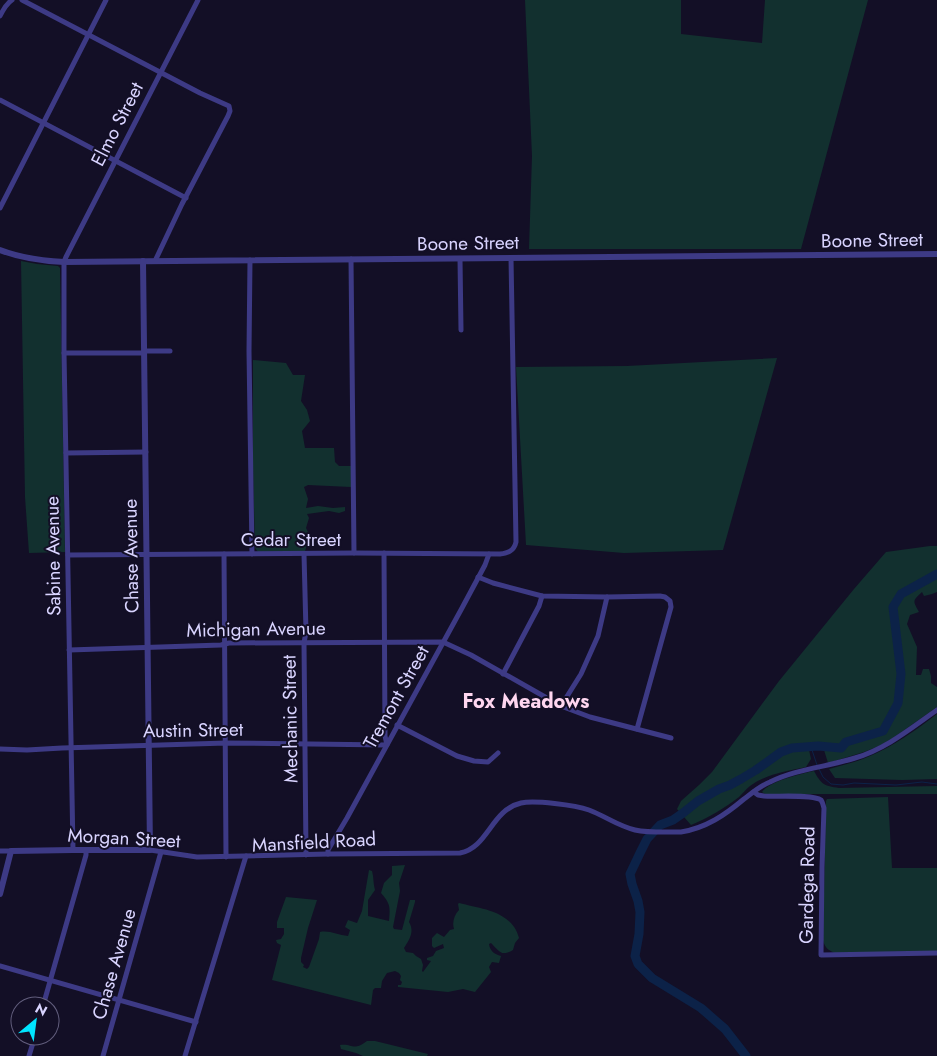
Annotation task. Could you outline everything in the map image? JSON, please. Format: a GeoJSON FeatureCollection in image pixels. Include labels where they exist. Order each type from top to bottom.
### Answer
{"type":"FeatureCollection","features":[{"type":"Feature","properties":{"kind":"street"},"geometry":{"type":"LineString","coordinates":[[22,0],[229,106],[228,116],[155,261]]}},
{"type":"Feature","properties":{"kind":"street"},"geometry":{"type":"LineString","coordinates":[[0,208],[106,0]]}},
{"type":"Feature","properties":{"kind":"street","name":"Elmo Street"},"geometry":{"type":"LineString","coordinates":[[64,262],[198,0]]}},
{"type":"Feature","properties":{"kind":"street"},"geometry":{"type":"LineString","coordinates":[[0,16],[10,1]]}},
{"type":"Feature","properties":{"kind":"street"},"geometry":{"type":"LineString","coordinates":[[0,100],[186,198]]}},
{"type":"Feature","properties":{"kind":"street","name":"Boone Street"},"geometry":{"type":"LineString","coordinates":[[0,250],[39,261],[64,262],[937,254]]}},
{"type":"Feature","properties":{"kind":"street","name":"Cedar Street"},"geometry":{"type":"LineString","coordinates":[[68,555],[488,554],[505,553],[513,549],[516,538],[512,258]]}},
{"type":"Feature","properties":{"kind":"street"},"geometry":{"type":"LineString","coordinates":[[351,259],[354,553]]}},
{"type":"Feature","properties":{"kind":"street"},"geometry":{"type":"LineString","coordinates":[[460,259],[461,330]]}},
{"type":"Feature","properties":{"kind":"street"},"geometry":{"type":"LineString","coordinates":[[250,260],[249,360],[252,554]]}},
{"type":"Feature","properties":{"kind":"street","name":"Chase Avenue"},"geometry":{"type":"LineString","coordinates":[[143,261],[150,850]]}},
{"type":"Feature","properties":{"kind":"street","name":"Sabine Avenue"},"geometry":{"type":"LineString","coordinates":[[64,262],[72,850]]}},
{"type":"Feature","properties":{"kind":"street"},"geometry":{"type":"LineString","coordinates":[[64,353],[170,352]]}},
{"type":"Feature","properties":{"kind":"street"},"geometry":{"type":"LineString","coordinates":[[66,453],[146,452]]}},
{"type":"Feature","properties":{"kind":"street"},"geometry":{"type":"LineString","coordinates":[[384,553],[386,744]]}},
{"type":"Feature","properties":{"kind":"street"},"geometry":{"type":"LineString","coordinates":[[224,554],[226,857]]}},
{"type":"Feature","properties":{"kind":"street","name":"Mechanic Street"},"geometry":{"type":"LineString","coordinates":[[304,554],[306,855]]}},
{"type":"Feature","properties":{"kind":"street","name":"Tremont Street"},"geometry":{"type":"LineString","coordinates":[[328,854],[328,850],[485,565],[488,554]]}},
{"type":"Feature","properties":{"kind":"street"},"geometry":{"type":"LineString","coordinates":[[478,577],[542,596],[660,596],[670,601],[671,608],[637,729]]}},
{"type":"Feature","properties":{"kind":"street"},"geometry":{"type":"LineString","coordinates":[[503,674],[539,606],[542,596]]}},
{"type":"Feature","properties":{"kind":"street"},"geometry":{"type":"LineString","coordinates":[[561,706],[580,674],[598,636],[607,597]]}},
{"type":"Feature","properties":{"kind":"street"},"geometry":{"type":"LineString","coordinates":[[443,642],[471,655],[561,706],[590,717],[671,738]]}},
{"type":"Feature","properties":{"kind":"street","name":"Michigan Avenue"},"geometry":{"type":"LineString","coordinates":[[69,650],[229,643],[443,642]]}},
{"type":"Feature","properties":{"kind":"street"},"geometry":{"type":"LineString","coordinates":[[754,792],[767,783],[779,778],[856,758],[882,747],[937,710]]}},
{"type":"Feature","properties":{"kind":"street"},"geometry":{"type":"LineString","coordinates":[[398,725],[457,756],[474,761],[488,762],[498,753]]}},
{"type":"Feature","properties":{"kind":"street","name":"Austin Street"},"geometry":{"type":"LineString","coordinates":[[0,749],[27,750],[226,743],[386,744]]}},
{"type":"Feature","properties":{"kind":"street","name":"Mansfield Road"},"geometry":{"type":"LineString","coordinates":[[185,1056],[246,856],[464,853],[477,845],[498,817],[510,807],[532,802],[587,809],[626,827],[644,832],[681,832],[713,822],[754,792]]}},
{"type":"Feature","properties":{"kind":"street","name":"Gardega Road"},"geometry":{"type":"LineString","coordinates":[[754,792],[764,796],[810,797],[820,800],[823,804],[821,955],[937,953]]}},
{"type":"Feature","properties":{"kind":"street"},"geometry":{"type":"LineString","coordinates":[[46,996],[86,850]]}},
{"type":"Feature","properties":{"kind":"street","name":"Morgan Street"},"geometry":{"type":"LineString","coordinates":[[0,851],[150,850],[197,857],[246,856]]}},
{"type":"Feature","properties":{"kind":"street"},"geometry":{"type":"LineString","coordinates":[[0,894],[11,851]]}},
{"type":"Feature","properties":{"kind":"street","name":"Chase Avenue"},"geometry":{"type":"LineString","coordinates":[[103,1056],[161,852]]}},
{"type":"Feature","properties":{"kind":"street"},"geometry":{"type":"LineString","coordinates":[[0,966],[196,1022]]}},
{"type":"Feature","properties":{"kind":"green space"},"geometry":{"type":"Polygon","coordinates":[[[525,0],[681,0],[681,34],[762,43],[765,0],[868,0],[801,249],[529,249],[532,156],[525,0]]]}},
{"type":"Feature","properties":{"kind":"green space"},"geometry":{"type":"Polygon","coordinates":[[[21,261],[58,266],[60,268],[65,552],[29,553],[25,497],[21,261]]]}},
{"type":"Feature","properties":{"kind":"green space"},"geometry":{"type":"Polygon","coordinates":[[[777,358],[723,550],[624,553],[526,545],[516,367],[627,366],[777,358]]]}},
{"type":"Feature","properties":{"kind":"green space"},"geometry":{"type":"Polygon","coordinates":[[[253,360],[286,363],[293,375],[305,375],[301,401],[307,410],[310,421],[302,431],[305,448],[334,448],[335,462],[339,466],[351,466],[351,487],[308,485],[304,487],[308,499],[306,508],[318,506],[345,507],[345,511],[339,513],[329,511],[307,514],[309,518],[306,528],[310,536],[305,551],[258,552],[255,548],[253,360]]]}},
{"type":"Feature","properties":{"kind":"green space"},"geometry":{"type":"Polygon","coordinates":[[[937,546],[937,592],[924,596],[922,592],[916,597],[914,601],[919,612],[910,615],[907,624],[917,647],[916,675],[921,675],[923,669],[929,669],[931,683],[937,687],[937,707],[893,738],[864,752],[828,763],[824,750],[809,750],[811,759],[806,767],[777,774],[756,782],[722,809],[691,825],[677,809],[681,801],[712,772],[779,681],[854,589],[886,552],[937,546]]]}},
{"type":"Feature","properties":{"kind":"green space"},"geometry":{"type":"Polygon","coordinates":[[[937,714],[937,779],[835,778],[829,769],[879,752],[905,737],[937,714]]]}},
{"type":"Feature","properties":{"kind":"green space"},"geometry":{"type":"Polygon","coordinates":[[[814,771],[824,784],[839,788],[937,786],[937,794],[765,794],[762,792],[779,781],[814,771]]]}},
{"type":"Feature","properties":{"kind":"green space"},"geometry":{"type":"Polygon","coordinates":[[[888,797],[892,868],[937,868],[937,951],[835,953],[827,948],[823,940],[826,801],[827,799],[888,797]]]}},
{"type":"Feature","properties":{"kind":"green space"},"geometry":{"type":"Polygon","coordinates":[[[405,865],[399,883],[400,891],[393,927],[394,929],[402,930],[410,900],[415,900],[409,922],[411,933],[404,948],[406,952],[413,953],[421,959],[423,972],[431,961],[427,960],[427,958],[444,948],[443,944],[434,948],[432,946],[432,938],[437,933],[444,937],[450,930],[454,929],[453,922],[459,910],[459,903],[495,913],[510,922],[515,929],[519,938],[513,950],[503,953],[498,951],[491,943],[489,944],[493,952],[501,956],[499,963],[492,962],[489,967],[491,972],[475,992],[463,989],[448,992],[398,987],[402,982],[400,980],[401,976],[395,971],[387,973],[382,981],[381,988],[373,990],[371,1005],[272,980],[281,945],[276,940],[281,939],[284,934],[284,928],[277,928],[277,922],[286,897],[317,900],[301,958],[303,967],[307,969],[320,932],[348,936],[350,930],[345,927],[348,920],[357,923],[362,911],[369,870],[372,871],[375,890],[368,900],[368,916],[389,921],[389,906],[381,893],[384,883],[392,875],[392,866],[405,865]]]}},
{"type":"Feature","properties":{"kind":"green space"},"geometry":{"type":"Polygon","coordinates":[[[367,1041],[375,1041],[428,1054],[427,1056],[363,1056],[341,1049],[340,1045],[355,1047],[367,1041]]]}},
{"type":"Feature","properties":{"kind":"waterway"},"geometry":{"type":"LineString","coordinates":[[746,1056],[725,1029],[701,1008],[652,978],[638,964],[635,956],[640,912],[630,874],[647,839],[660,825],[673,820],[698,801],[756,770],[781,752],[792,748],[818,746],[841,748],[846,742],[883,731],[898,703],[901,674],[893,607],[901,594],[937,574]]}},
{"type":"Feature","properties":{"kind":"waterway"},"geometry":{"type":"LineString","coordinates":[[811,747],[817,765]]}},
{"type":"Feature","properties":{"kind":"waterway"},"geometry":{"type":"LineString","coordinates":[[819,769],[823,777],[831,784],[896,785],[922,782],[937,784]]}},
{"type":"Feature","properties":{"kind":"district","name":"Fox Meadows"},"geometry":{"type":"Point","coordinates":[526,701]}}]}
